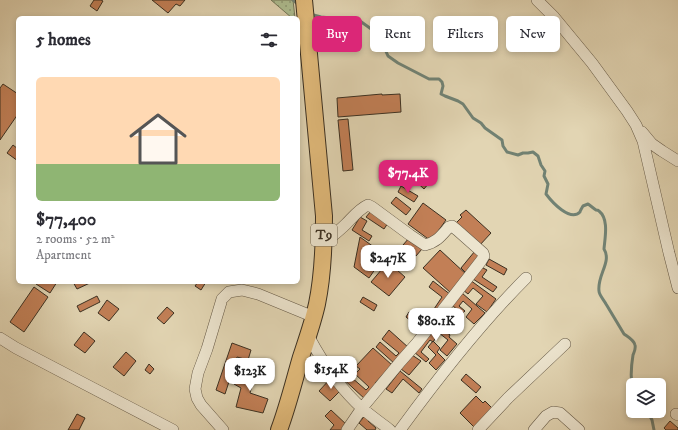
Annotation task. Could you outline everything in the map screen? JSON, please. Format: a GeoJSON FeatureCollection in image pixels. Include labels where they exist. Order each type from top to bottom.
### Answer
{"type":"FeatureCollection","features":[{"type":"Feature","properties":{"kind":"highway","name":"T9"},"geometry":{"type":"LineString","coordinates":[[279,430],[287,409],[317,306],[323,265],[324,216],[304,0]]}},
{"type":"Feature","properties":{"kind":"street"},"geometry":{"type":"LineString","coordinates":[[537,0],[554,17],[592,63],[636,125],[652,144],[678,161]]}},
{"type":"Feature","properties":{"kind":"street"},"geometry":{"type":"LineString","coordinates":[[636,125],[643,141],[678,288]]}},
{"type":"Feature","properties":{"kind":"street"},"geometry":{"type":"LineString","coordinates":[[324,243],[359,211],[368,205],[425,245],[438,239],[449,227],[452,226],[483,253],[484,256],[417,343],[362,408],[348,430]]}},
{"type":"Feature","properties":{"kind":"street"},"geometry":{"type":"LineString","coordinates":[[400,430],[456,356],[508,296],[526,278]]}},
{"type":"Feature","properties":{"kind":"street"},"geometry":{"type":"LineString","coordinates":[[224,430],[201,405],[197,398],[195,388],[198,373],[222,299],[229,292],[242,290],[258,294],[314,317]]}},
{"type":"Feature","properties":{"kind":"street"},"geometry":{"type":"LineString","coordinates":[[308,337],[329,371],[349,395],[362,408],[390,430]]}},
{"type":"Feature","properties":{"kind":"street"},"geometry":{"type":"LineString","coordinates":[[0,338],[16,348],[173,430]]}},
{"type":"Feature","properties":{"kind":"street"},"geometry":{"type":"LineString","coordinates":[[478,430],[508,398],[566,344]]}},
{"type":"Feature","properties":{"kind":"street"},"geometry":{"type":"LineString","coordinates":[[534,430],[546,416],[553,412],[560,413],[579,430]]}},
{"type":"Feature","properties":{"kind":"green space"},"geometry":{"type":"Polygon","coordinates":[[[271,0],[293,0],[295,16],[290,16],[271,0]]]}},
{"type":"Feature","properties":{"kind":"building"},"geometry":{"type":"Polygon","coordinates":[[[94,0],[103,1],[97,11],[90,6],[94,0]]]}},
{"type":"Feature","properties":{"kind":"building"},"geometry":{"type":"Polygon","coordinates":[[[152,0],[185,0],[180,6],[176,4],[168,13],[152,0]]]}},
{"type":"Feature","properties":{"kind":"building"},"geometry":{"type":"Polygon","coordinates":[[[3,84],[16,93],[16,117],[0,140],[0,88],[3,84]]]}},
{"type":"Feature","properties":{"kind":"building"},"geometry":{"type":"Polygon","coordinates":[[[400,94],[401,112],[338,117],[337,98],[400,94]]]}},
{"type":"Feature","properties":{"kind":"building"},"geometry":{"type":"Polygon","coordinates":[[[348,119],[353,170],[343,171],[338,120],[348,119]]]}},
{"type":"Feature","properties":{"kind":"building"},"geometry":{"type":"Polygon","coordinates":[[[13,145],[16,147],[16,160],[7,153],[13,145]]]}},
{"type":"Feature","properties":{"kind":"building"},"geometry":{"type":"Polygon","coordinates":[[[415,170],[429,183],[424,189],[410,176],[415,170]]]}},
{"type":"Feature","properties":{"kind":"building"},"geometry":{"type":"Polygon","coordinates":[[[401,186],[418,196],[414,202],[398,192],[401,186]]]}},
{"type":"Feature","properties":{"kind":"building"},"geometry":{"type":"Polygon","coordinates":[[[396,197],[411,209],[406,215],[391,203],[396,197]]]}},
{"type":"Feature","properties":{"kind":"building"},"geometry":{"type":"Polygon","coordinates":[[[423,203],[446,220],[431,241],[408,224],[423,203]]]}},
{"type":"Feature","properties":{"kind":"building"},"geometry":{"type":"Polygon","coordinates":[[[466,210],[491,233],[479,246],[456,223],[462,217],[460,215],[466,210]]]}},
{"type":"Feature","properties":{"kind":"building"},"geometry":{"type":"Polygon","coordinates":[[[371,211],[388,223],[384,229],[366,217],[371,211]]]}},
{"type":"Feature","properties":{"kind":"building"},"geometry":{"type":"Polygon","coordinates":[[[360,217],[367,221],[362,230],[372,236],[369,241],[352,230],[360,217]]]}},
{"type":"Feature","properties":{"kind":"building"},"geometry":{"type":"Polygon","coordinates":[[[360,237],[385,255],[369,278],[354,267],[360,237]]]}},
{"type":"Feature","properties":{"kind":"building"},"geometry":{"type":"Polygon","coordinates":[[[409,238],[422,249],[416,256],[403,245],[409,238]]]}},
{"type":"Feature","properties":{"kind":"building"},"geometry":{"type":"Polygon","coordinates":[[[440,250],[467,275],[451,293],[423,268],[440,250]]]}},
{"type":"Feature","properties":{"kind":"building"},"geometry":{"type":"Polygon","coordinates":[[[475,251],[480,255],[466,273],[461,268],[475,251]]]}},
{"type":"Feature","properties":{"kind":"building"},"geometry":{"type":"Polygon","coordinates":[[[489,259],[507,269],[504,275],[486,265],[489,259]]]}},
{"type":"Feature","properties":{"kind":"building"},"geometry":{"type":"Polygon","coordinates":[[[388,262],[405,277],[389,296],[371,282],[388,262]]]}},
{"type":"Feature","properties":{"kind":"building"},"geometry":{"type":"Polygon","coordinates":[[[481,267],[487,270],[482,277],[497,287],[493,292],[473,279],[481,267]]]}},
{"type":"Feature","properties":{"kind":"building"},"geometry":{"type":"Polygon","coordinates":[[[470,280],[496,299],[487,312],[476,304],[483,296],[473,288],[468,294],[463,290],[470,280]]]}},
{"type":"Feature","properties":{"kind":"building"},"geometry":{"type":"Polygon","coordinates":[[[433,281],[451,295],[438,312],[434,309],[442,297],[429,287],[433,281]]]}},
{"type":"Feature","properties":{"kind":"building"},"geometry":{"type":"Polygon","coordinates":[[[36,284],[56,284],[50,293],[36,284]]]}},
{"type":"Feature","properties":{"kind":"building"},"geometry":{"type":"Polygon","coordinates":[[[74,284],[88,284],[77,289],[74,284]]]}},
{"type":"Feature","properties":{"kind":"building"},"geometry":{"type":"Polygon","coordinates":[[[196,284],[205,284],[201,290],[195,286],[196,284]]]}},
{"type":"Feature","properties":{"kind":"building"},"geometry":{"type":"Polygon","coordinates":[[[34,287],[48,297],[24,332],[10,322],[34,287]]]}},
{"type":"Feature","properties":{"kind":"building"},"geometry":{"type":"Polygon","coordinates":[[[462,293],[485,313],[474,324],[466,317],[472,309],[463,301],[459,306],[465,311],[462,314],[451,304],[462,293]]]}},
{"type":"Feature","properties":{"kind":"building"},"geometry":{"type":"Polygon","coordinates":[[[97,296],[100,302],[80,312],[77,306],[97,296]]]}},
{"type":"Feature","properties":{"kind":"building"},"geometry":{"type":"Polygon","coordinates":[[[363,297],[377,305],[374,311],[360,302],[363,297]]]}},
{"type":"Feature","properties":{"kind":"building"},"geometry":{"type":"Polygon","coordinates":[[[107,300],[119,309],[109,321],[98,313],[107,300]]]}},
{"type":"Feature","properties":{"kind":"building"},"geometry":{"type":"Polygon","coordinates":[[[167,307],[174,313],[164,324],[157,318],[167,307]]]}},
{"type":"Feature","properties":{"kind":"building"},"geometry":{"type":"Polygon","coordinates":[[[428,310],[434,314],[422,330],[406,317],[409,312],[420,321],[428,310]]]}},
{"type":"Feature","properties":{"kind":"building"},"geometry":{"type":"Polygon","coordinates":[[[436,324],[450,335],[449,337],[457,344],[447,356],[440,350],[448,340],[439,333],[433,342],[430,340],[421,352],[429,359],[426,362],[414,352],[436,324]]]}},
{"type":"Feature","properties":{"kind":"building"},"geometry":{"type":"Polygon","coordinates":[[[389,330],[409,348],[395,364],[376,347],[380,342],[396,356],[399,353],[382,339],[389,330]]]}},
{"type":"Feature","properties":{"kind":"building"},"geometry":{"type":"Polygon","coordinates":[[[84,332],[95,341],[85,353],[74,345],[84,332]]]}},
{"type":"Feature","properties":{"kind":"building"},"geometry":{"type":"Polygon","coordinates":[[[433,341],[440,348],[437,352],[445,360],[436,370],[429,363],[436,355],[428,347],[433,341]]]}},
{"type":"Feature","properties":{"kind":"building"},"geometry":{"type":"Polygon","coordinates":[[[232,343],[251,350],[248,360],[237,357],[225,394],[216,390],[232,343]]]}},
{"type":"Feature","properties":{"kind":"building"},"geometry":{"type":"Polygon","coordinates":[[[373,348],[392,365],[375,383],[379,386],[366,400],[340,376],[350,365],[357,371],[351,377],[366,390],[369,387],[355,374],[360,369],[356,366],[373,348]]]}},
{"type":"Feature","properties":{"kind":"building"},"geometry":{"type":"Polygon","coordinates":[[[126,352],[136,361],[124,376],[113,367],[126,352]]]}},
{"type":"Feature","properties":{"kind":"building"},"geometry":{"type":"Polygon","coordinates":[[[412,355],[421,361],[409,375],[401,369],[412,355]]]}},
{"type":"Feature","properties":{"kind":"building"},"geometry":{"type":"Polygon","coordinates":[[[251,360],[258,363],[250,393],[268,399],[263,413],[236,407],[241,388],[234,384],[236,376],[246,377],[251,360]]]}},
{"type":"Feature","properties":{"kind":"building"},"geometry":{"type":"Polygon","coordinates":[[[149,364],[154,369],[150,374],[145,370],[149,364]]]}},
{"type":"Feature","properties":{"kind":"building"},"geometry":{"type":"Polygon","coordinates":[[[400,371],[422,389],[419,393],[403,379],[392,393],[386,389],[400,371]]]}},
{"type":"Feature","properties":{"kind":"building"},"geometry":{"type":"Polygon","coordinates":[[[466,374],[481,387],[476,393],[461,380],[466,374]]]}},
{"type":"Feature","properties":{"kind":"building"},"geometry":{"type":"Polygon","coordinates":[[[331,378],[342,389],[330,401],[319,391],[331,378]]]}},
{"type":"Feature","properties":{"kind":"building"},"geometry":{"type":"Polygon","coordinates":[[[476,396],[483,403],[485,401],[492,408],[474,427],[460,413],[476,396]]]}},
{"type":"Feature","properties":{"kind":"building"},"geometry":{"type":"Polygon","coordinates":[[[331,410],[348,426],[344,430],[330,430],[334,425],[325,416],[331,410]]]}},
{"type":"Feature","properties":{"kind":"building"},"geometry":{"type":"Polygon","coordinates":[[[77,414],[85,418],[79,430],[68,430],[77,414]]]}},
{"type":"Feature","properties":{"kind":"building"},"geometry":{"type":"Polygon","coordinates":[[[366,414],[370,418],[368,421],[376,428],[375,430],[367,430],[359,423],[366,414]]]}},
{"type":"Feature","properties":{"kind":"building"},"geometry":{"type":"Polygon","coordinates":[[[670,421],[678,428],[678,430],[666,430],[664,428],[670,421]]]}},
{"type":"Feature","properties":{"kind":"waterway"},"geometry":{"type":"LineString","coordinates":[[293,0],[299,5]]}},
{"type":"Feature","properties":{"kind":"waterway"},"geometry":{"type":"LineString","coordinates":[[310,14],[321,17],[360,21],[374,31],[376,41],[384,47],[388,56],[398,63],[429,79],[439,79],[443,86],[441,94],[463,104],[473,118],[502,140],[503,146],[507,152],[518,155],[533,152],[538,156],[545,171],[544,176],[548,184],[546,194],[552,202],[562,210],[571,215],[576,214],[580,212],[583,206],[588,204],[602,214],[605,223],[604,249],[606,259],[600,280],[599,293],[624,334],[634,343],[635,348],[631,378]]}},
{"type":"Feature","properties":{"kind":"waterway"},"geometry":{"type":"LineString","coordinates":[[651,418],[654,430]]}}]}
